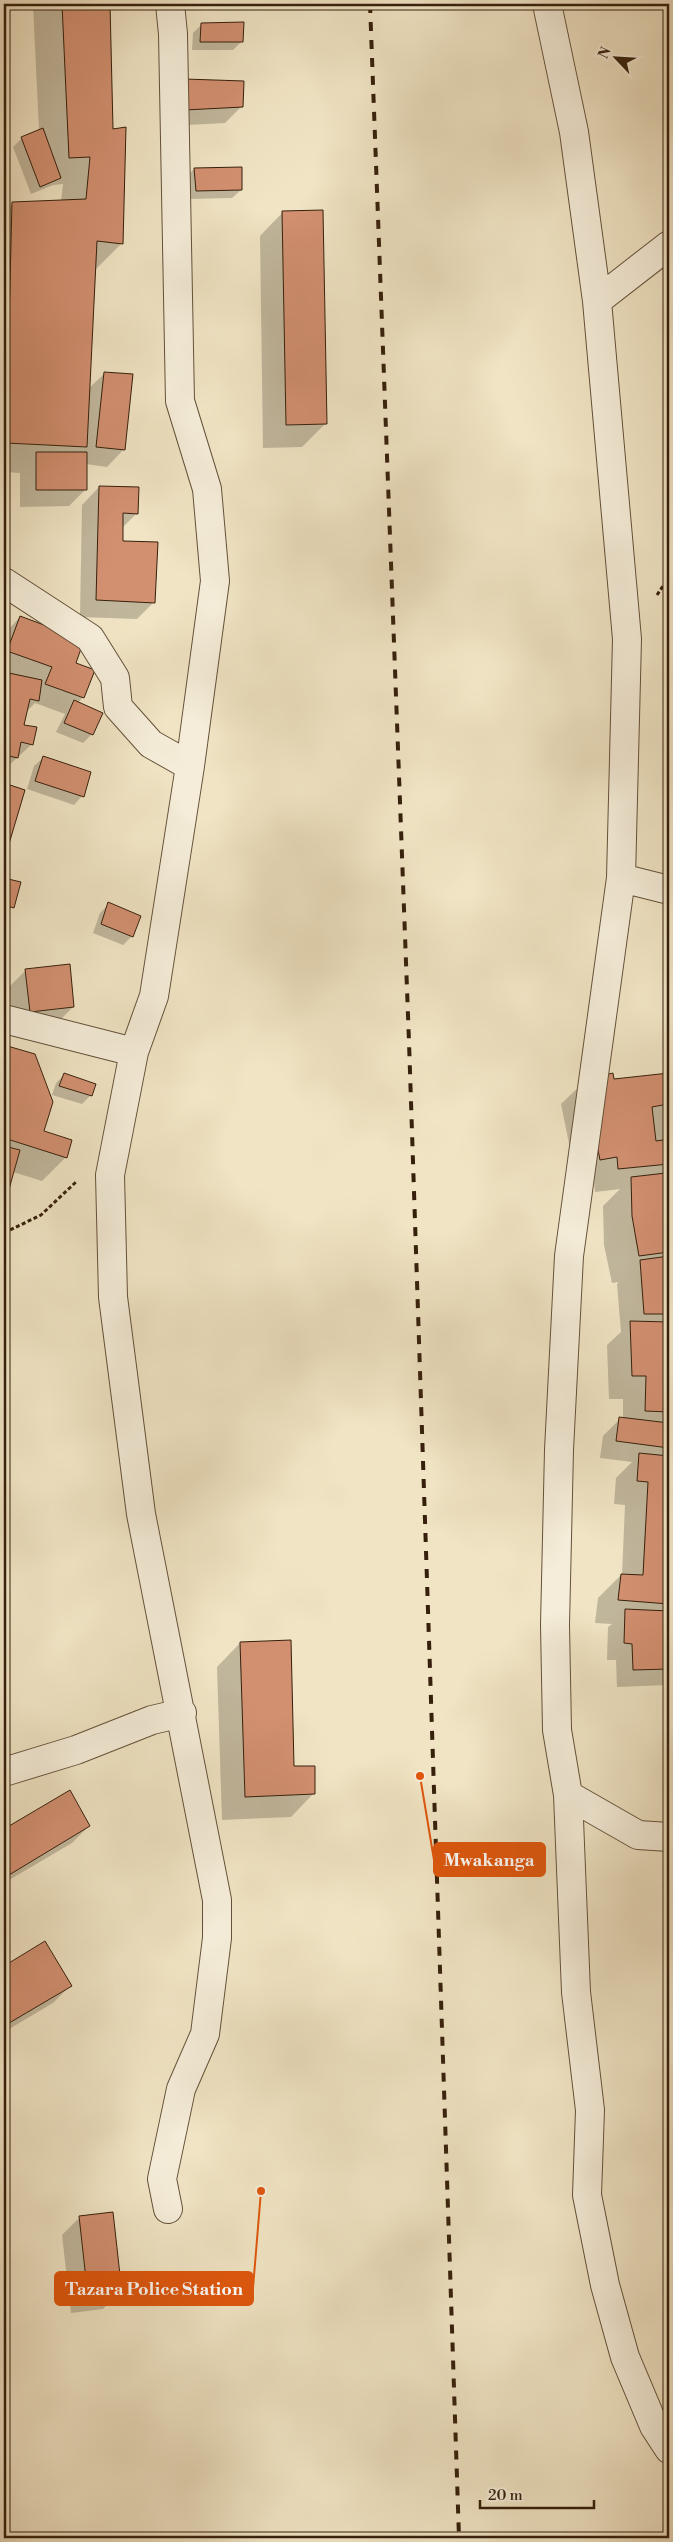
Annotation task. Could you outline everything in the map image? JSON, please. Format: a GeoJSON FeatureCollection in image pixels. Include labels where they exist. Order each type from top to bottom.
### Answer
{"type":"FeatureCollection","features":[{"type":"Feature","properties":{"kind":"street"},"geometry":{"type":"LineString","coordinates":[[168,2209],[162,2179],[181,2089],[205,2034],[217,1938],[218,1900],[141,1514],[112,1297],[110,1175],[134,1052],[154,996],[190,766],[215,581],[207,489],[180,401],[173,34],[170,4]]}},
{"type":"Feature","properties":{"kind":"street"},"geometry":{"type":"LineString","coordinates":[[547,4],[574,132],[597,301],[627,639],[621,878],[568,1256],[559,1450],[554,1625],[558,1730],[568,1795],[576,1992],[590,2110],[587,2195],[605,2285],[625,2357],[654,2426],[669,2450]]}},
{"type":"Feature","properties":{"kind":"street"},"geometry":{"type":"LineString","coordinates":[[597,301],[669,245]]}},
{"type":"Feature","properties":{"kind":"street"},"geometry":{"type":"LineString","coordinates":[[4,582],[90,638],[115,678],[118,707],[151,744],[190,766]]}},
{"type":"Feature","properties":{"kind":"street"},"geometry":{"type":"LineString","coordinates":[[621,878],[669,890]]}},
{"type":"Feature","properties":{"kind":"street"},"geometry":{"type":"LineString","coordinates":[[4,1019],[134,1052]]}},
{"type":"Feature","properties":{"kind":"street"},"geometry":{"type":"LineString","coordinates":[[4,1772],[76,1750],[152,1720],[182,1713]]}},
{"type":"Feature","properties":{"kind":"street"},"geometry":{"type":"LineString","coordinates":[[568,1795],[638,1836],[669,1837]]}},
{"type":"Feature","properties":{"kind":"path"},"geometry":{"type":"LineString","coordinates":[[4,1230],[8,1231],[41,1215],[75,1183],[92,1172],[110,1175]]}},
{"type":"Feature","properties":{"kind":"building"},"geometry":{"type":"Polygon","coordinates":[[[62,4],[110,4],[113,129],[126,127],[123,244],[97,241],[87,447],[6,443],[12,202],[86,199],[90,157],[69,158],[62,4]]]}},
{"type":"Feature","properties":{"kind":"building"},"geometry":{"type":"Polygon","coordinates":[[[244,22],[243,42],[200,42],[201,23],[244,22]]]}},
{"type":"Feature","properties":{"kind":"building"},"geometry":{"type":"Polygon","coordinates":[[[185,79],[244,81],[243,107],[185,110],[185,79]]]}},
{"type":"Feature","properties":{"kind":"building"},"geometry":{"type":"Polygon","coordinates":[[[43,128],[61,178],[40,187],[21,137],[43,128]]]}},
{"type":"Feature","properties":{"kind":"building"},"geometry":{"type":"Polygon","coordinates":[[[242,167],[242,190],[196,191],[194,168],[242,167]]]}},
{"type":"Feature","properties":{"kind":"building"},"geometry":{"type":"Polygon","coordinates":[[[323,210],[327,424],[286,425],[282,211],[323,210]]]}},
{"type":"Feature","properties":{"kind":"building"},"geometry":{"type":"Polygon","coordinates":[[[104,372],[133,374],[125,450],[96,447],[104,372]]]}},
{"type":"Feature","properties":{"kind":"building"},"geometry":{"type":"Polygon","coordinates":[[[36,452],[87,452],[87,490],[36,490],[36,452]]]}},
{"type":"Feature","properties":{"kind":"building"},"geometry":{"type":"Polygon","coordinates":[[[99,486],[139,487],[138,514],[123,513],[123,541],[158,542],[155,603],[96,600],[99,486]]]}},
{"type":"Feature","properties":{"kind":"building"},"geometry":{"type":"Polygon","coordinates":[[[20,616],[84,640],[76,663],[95,670],[84,698],[45,684],[52,667],[7,651],[20,616]]]}},
{"type":"Feature","properties":{"kind":"building"},"geometry":{"type":"Polygon","coordinates":[[[4,672],[42,680],[39,701],[30,699],[24,725],[37,727],[33,745],[21,742],[18,758],[4,755],[4,672]]]}},
{"type":"Feature","properties":{"kind":"building"},"geometry":{"type":"Polygon","coordinates":[[[74,700],[103,713],[93,735],[64,723],[74,700]]]}},
{"type":"Feature","properties":{"kind":"building"},"geometry":{"type":"Polygon","coordinates":[[[43,756],[91,772],[84,797],[35,781],[43,756]]]}},
{"type":"Feature","properties":{"kind":"building"},"geometry":{"type":"Polygon","coordinates":[[[4,783],[25,790],[6,854],[4,853],[4,783]]]}},
{"type":"Feature","properties":{"kind":"building"},"geometry":{"type":"Polygon","coordinates":[[[4,878],[21,882],[14,908],[4,905],[4,878]]]}},
{"type":"Feature","properties":{"kind":"building"},"geometry":{"type":"Polygon","coordinates":[[[108,902],[141,916],[133,937],[101,924],[108,902]]]}},
{"type":"Feature","properties":{"kind":"building"},"geometry":{"type":"Polygon","coordinates":[[[70,964],[74,1007],[30,1012],[25,969],[70,964]]]}},
{"type":"Feature","properties":{"kind":"building"},"geometry":{"type":"Polygon","coordinates":[[[4,1045],[35,1054],[53,1102],[44,1131],[72,1140],[67,1158],[4,1138],[4,1045]]]}},
{"type":"Feature","properties":{"kind":"building"},"geometry":{"type":"Polygon","coordinates":[[[64,1073],[96,1084],[92,1096],[59,1086],[64,1073]]]}},
{"type":"Feature","properties":{"kind":"building"},"geometry":{"type":"Polygon","coordinates":[[[613,1073],[614,1079],[669,1073],[669,1117],[668,1104],[652,1107],[656,1141],[669,1139],[669,1164],[618,1169],[617,1157],[600,1160],[584,1080],[613,1073]]]}},
{"type":"Feature","properties":{"kind":"building"},"geometry":{"type":"Polygon","coordinates":[[[4,1146],[20,1150],[4,1207],[4,1146]]]}},
{"type":"Feature","properties":{"kind":"building"},"geometry":{"type":"Polygon","coordinates":[[[666,1173],[669,1208],[669,1252],[639,1256],[632,1216],[631,1177],[666,1173]]]}},
{"type":"Feature","properties":{"kind":"building"},"geometry":{"type":"Polygon","coordinates":[[[669,1256],[669,1314],[644,1314],[640,1260],[669,1256]]]}},
{"type":"Feature","properties":{"kind":"building"},"geometry":{"type":"Polygon","coordinates":[[[630,1321],[669,1322],[669,1412],[645,1411],[646,1376],[632,1376],[630,1321]]]}},
{"type":"Feature","properties":{"kind":"building"},"geometry":{"type":"Polygon","coordinates":[[[619,1417],[669,1423],[669,1448],[616,1441],[619,1417]]]}},
{"type":"Feature","properties":{"kind":"building"},"geometry":{"type":"Polygon","coordinates":[[[639,1453],[669,1456],[669,1604],[618,1600],[621,1574],[643,1575],[648,1482],[637,1481],[639,1453]]]}},
{"type":"Feature","properties":{"kind":"building"},"geometry":{"type":"Polygon","coordinates":[[[625,1609],[669,1611],[669,1669],[633,1670],[632,1644],[624,1643],[625,1609]]]}},
{"type":"Feature","properties":{"kind":"building"},"geometry":{"type":"Polygon","coordinates":[[[291,1640],[294,1766],[315,1766],[315,1794],[245,1797],[240,1642],[291,1640]]]}},
{"type":"Feature","properties":{"kind":"building"},"geometry":{"type":"Polygon","coordinates":[[[70,1790],[90,1826],[4,1878],[4,1829],[70,1790]]]}},
{"type":"Feature","properties":{"kind":"building"},"geometry":{"type":"Polygon","coordinates":[[[45,1941],[72,1986],[4,2026],[4,1966],[45,1941]]]}},
{"type":"Feature","properties":{"kind":"building"},"geometry":{"type":"Polygon","coordinates":[[[4,2112],[9,2123],[4,2126],[4,2112]]]}},
{"type":"Feature","properties":{"kind":"building"},"geometry":{"type":"Polygon","coordinates":[[[113,2212],[122,2293],[88,2297],[79,2216],[113,2212]]]}},
{"type":"Feature","properties":{"kind":"railway"},"geometry":{"type":"LineString","coordinates":[[370,4],[409,1042],[459,2538]]}},
{"type":"Feature","properties":{"kind":"place","name":"Mwakanga"},"geometry":{"type":"Point","coordinates":[420,1776]}},
{"type":"Feature","properties":{"kind":"place","name":"Tazara Police Station"},"geometry":{"type":"Point","coordinates":[261,2191]}}]}
